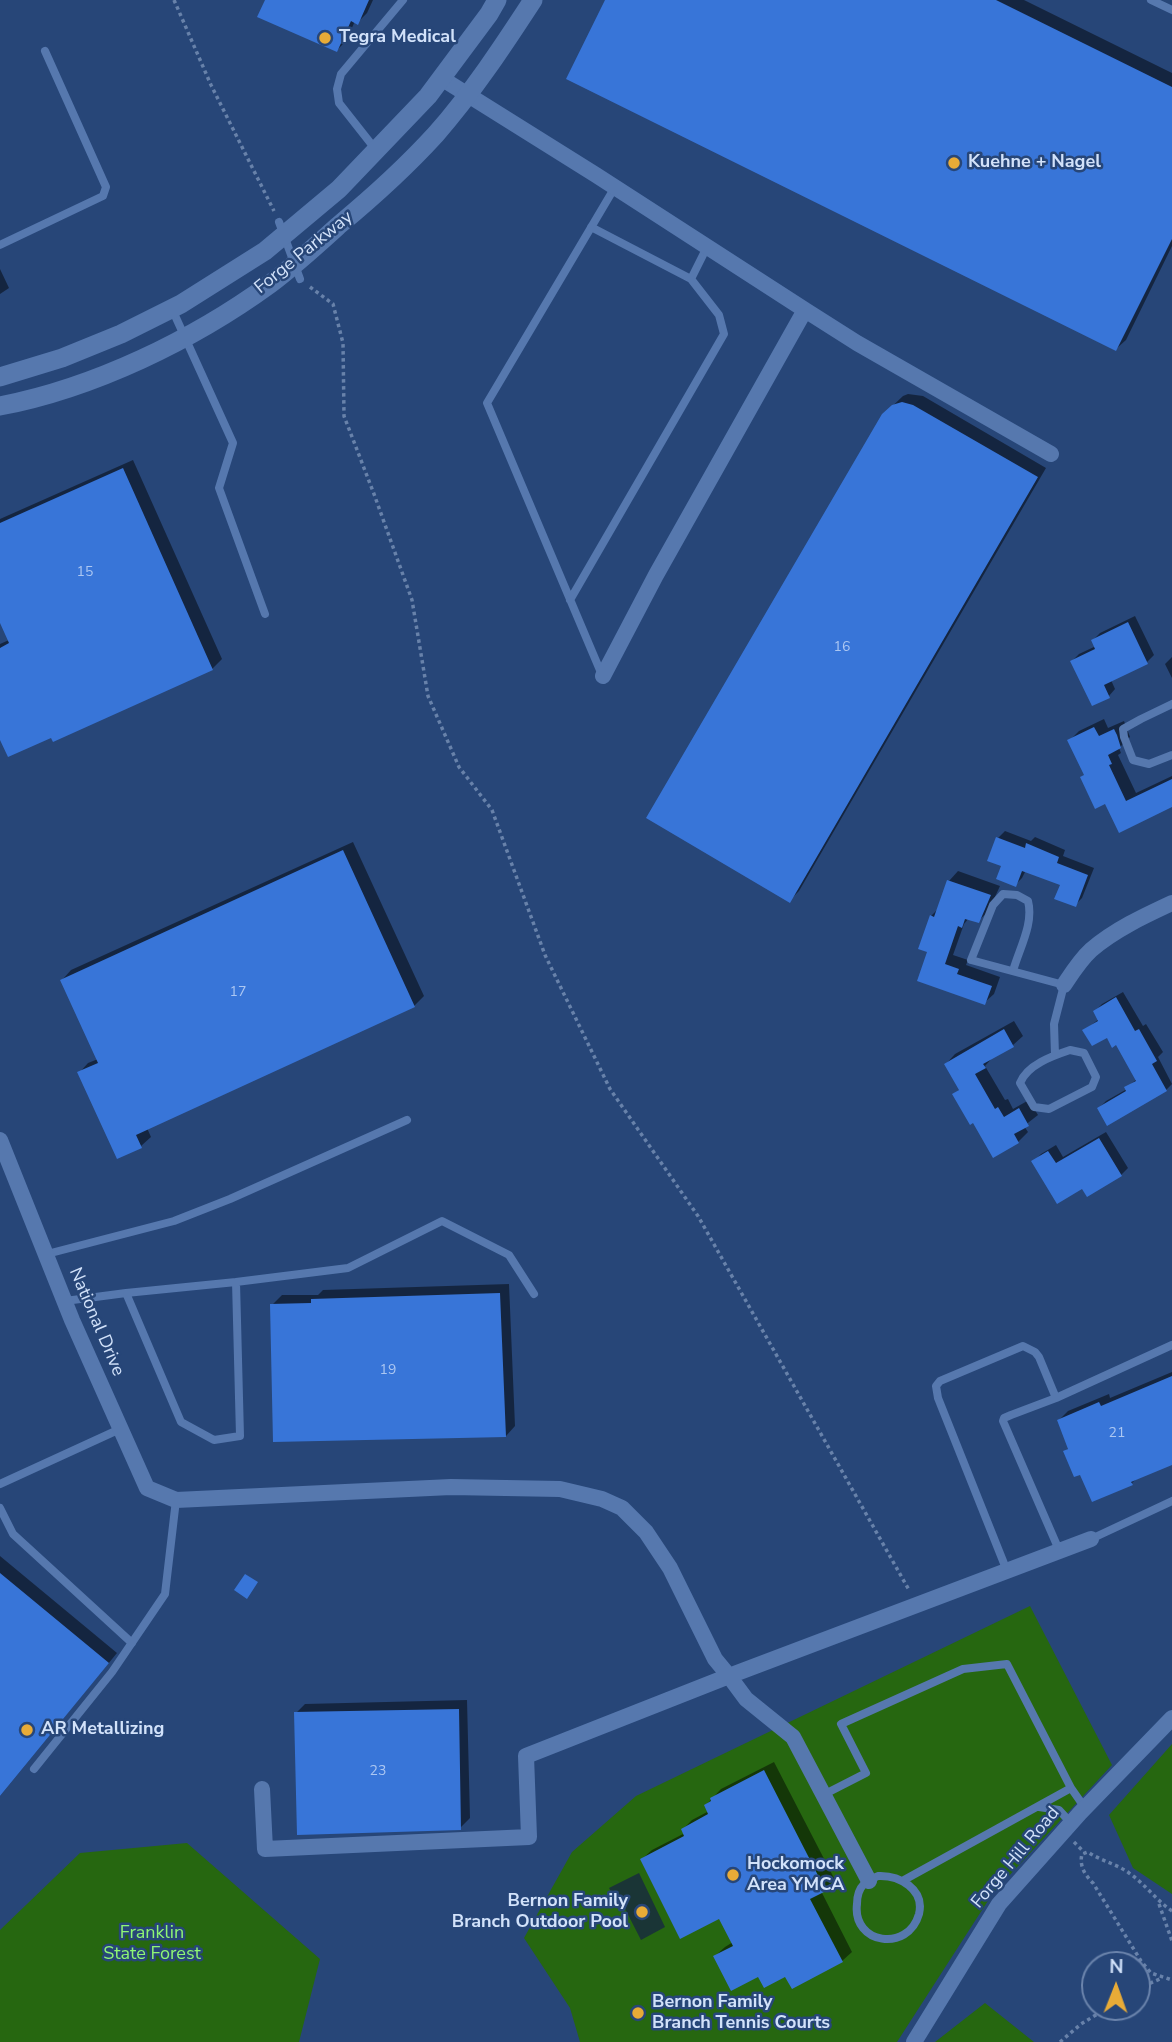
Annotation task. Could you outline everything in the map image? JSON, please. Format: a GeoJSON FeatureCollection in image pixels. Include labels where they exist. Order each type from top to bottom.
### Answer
{"type":"FeatureCollection","features":[{"type":"Feature","properties":{"kind":"street","name":"Forge Parkway"},"geometry":{"type":"LineString","coordinates":[[0,377],[62,358],[121,334],[172,309],[265,251],[281,229],[339,189],[428,96],[497,0]]}},
{"type":"Feature","properties":{"kind":"street","name":"Forge Parkway"},"geometry":{"type":"LineString","coordinates":[[0,406],[30,400],[95,378],[154,352],[214,320],[270,284],[297,272],[393,180],[438,131],[499,52],[533,0]]}},
{"type":"Feature","properties":{"kind":"street"},"geometry":{"type":"LineString","coordinates":[[441,78],[857,343],[1051,454]]}},
{"type":"Feature","properties":{"kind":"street"},"geometry":{"type":"LineString","coordinates":[[603,676],[656,575],[805,310]]}},
{"type":"Feature","properties":{"kind":"street"},"geometry":{"type":"LineString","coordinates":[[1064,985],[1091,950],[1134,921],[1172,903]]}},
{"type":"Feature","properties":{"kind":"street","name":"National Drive"},"geometry":{"type":"LineString","coordinates":[[0,1140],[65,1301],[147,1488],[176,1500]]}},
{"type":"Feature","properties":{"kind":"street"},"geometry":{"type":"LineString","coordinates":[[176,1500],[451,1487],[560,1489],[602,1499],[622,1508],[646,1532],[670,1569],[715,1659],[746,1699],[793,1737],[869,1881]]}},
{"type":"Feature","properties":{"kind":"street"},"geometry":{"type":"LineString","coordinates":[[262,1788],[265,1849],[529,1837],[526,1756],[1091,1539]]}},
{"type":"Feature","properties":{"kind":"street","name":"Forge Hill Road"},"geometry":{"type":"LineString","coordinates":[[914,2042],[999,1904],[1071,1823],[1172,1718]]}},
{"type":"Feature","properties":{"kind":"lane"},"geometry":{"type":"LineString","coordinates":[[376,150],[339,103],[337,89],[341,74],[404,0]]}},
{"type":"Feature","properties":{"kind":"lane"},"geometry":{"type":"LineString","coordinates":[[1151,0],[1172,10]]}},
{"type":"Feature","properties":{"kind":"lane"},"geometry":{"type":"LineString","coordinates":[[0,245],[103,196],[106,187],[45,51]]}},
{"type":"Feature","properties":{"kind":"lane"},"geometry":{"type":"LineString","coordinates":[[603,676],[487,403],[615,187]]}},
{"type":"Feature","properties":{"kind":"lane"},"geometry":{"type":"LineString","coordinates":[[570,600],[724,334],[719,315],[691,279],[591,227]]}},
{"type":"Feature","properties":{"kind":"lane"},"geometry":{"type":"LineString","coordinates":[[281,229],[297,272]]}},
{"type":"Feature","properties":{"kind":"lane"},"geometry":{"type":"LineString","coordinates":[[691,279],[707,247]]}},
{"type":"Feature","properties":{"kind":"lane"},"geometry":{"type":"LineString","coordinates":[[172,309],[233,443],[219,488],[265,614]]}},
{"type":"Feature","properties":{"kind":"lane"},"geometry":{"type":"LineString","coordinates":[[1172,704],[1123,729],[1133,760],[1149,764],[1172,755]]}},
{"type":"Feature","properties":{"kind":"lane"},"geometry":{"type":"LineString","coordinates":[[1013,971],[1031,912],[1028,901],[1017,895],[1003,894],[993,905],[971,960],[1064,985],[1054,1024],[1055,1055]]}},
{"type":"Feature","properties":{"kind":"lane"},"geometry":{"type":"LineString","coordinates":[[1070,1050],[1084,1053],[1096,1077],[1092,1087],[1049,1109],[1034,1107],[1020,1083],[1024,1074],[1055,1055],[1070,1050]]}},
{"type":"Feature","properties":{"kind":"lane"},"geometry":{"type":"LineString","coordinates":[[47,1254],[174,1221],[407,1120]]}},
{"type":"Feature","properties":{"kind":"lane"},"geometry":{"type":"LineString","coordinates":[[65,1301],[348,1268],[442,1221],[509,1255],[534,1294]]}},
{"type":"Feature","properties":{"kind":"lane"},"geometry":{"type":"LineString","coordinates":[[126,1293],[181,1422],[214,1440],[240,1436],[236,1282]]}},
{"type":"Feature","properties":{"kind":"lane"},"geometry":{"type":"LineString","coordinates":[[1059,1550],[1004,1418],[1056,1398],[1172,1345]]}},
{"type":"Feature","properties":{"kind":"lane"},"geometry":{"type":"LineString","coordinates":[[1007,1572],[938,1398],[936,1386],[940,1381],[1020,1346],[1026,1346],[1039,1357],[1056,1398]]}},
{"type":"Feature","properties":{"kind":"lane"},"geometry":{"type":"LineString","coordinates":[[0,1484],[120,1429]]}},
{"type":"Feature","properties":{"kind":"lane"},"geometry":{"type":"LineString","coordinates":[[34,1769],[112,1672],[165,1594],[176,1500]]}},
{"type":"Feature","properties":{"kind":"lane"},"geometry":{"type":"LineString","coordinates":[[1091,1539],[1172,1501]]}},
{"type":"Feature","properties":{"kind":"lane"},"geometry":{"type":"LineString","coordinates":[[0,1507],[13,1534],[132,1643]]}},
{"type":"Feature","properties":{"kind":"lane"},"geometry":{"type":"LineString","coordinates":[[823,1795],[866,1773],[842,1724],[963,1669],[1007,1664],[1071,1788],[1085,1808]]}},
{"type":"Feature","properties":{"kind":"lane"},"geometry":{"type":"LineString","coordinates":[[904,1880],[1071,1788]]}},
{"type":"Feature","properties":{"kind":"lane"},"geometry":{"type":"LineString","coordinates":[[1036,1807],[1055,1808],[1071,1823]]}},
{"type":"Feature","properties":{"kind":"lane"},"geometry":{"type":"LineString","coordinates":[[886,1875],[904,1880],[916,1893],[919,1911],[912,1928],[898,1938],[879,1939],[864,1929],[856,1913],[857,1895],[864,1884],[878,1876],[886,1875]]}},
{"type":"Feature","properties":{"kind":"path"},"geometry":{"type":"LineString","coordinates":[[174,0],[211,85],[281,229]]}},
{"type":"Feature","properties":{"kind":"path"},"geometry":{"type":"LineString","coordinates":[[297,272],[333,303],[343,343],[344,415],[412,600],[428,696],[458,767],[492,810],[545,955],[610,1089],[698,1216],[917,1605]]}},
{"type":"Feature","properties":{"kind":"path"},"geometry":{"type":"LineString","coordinates":[[1172,1911],[1123,1868],[1088,1852],[1082,1854],[1080,1860],[1086,1875],[1141,1961],[1151,1973],[1172,1980]]}},
{"type":"Feature","properties":{"kind":"path"},"geometry":{"type":"LineString","coordinates":[[1159,1902],[1172,1941]]}},
{"type":"Feature","properties":{"kind":"path"},"geometry":{"type":"LineString","coordinates":[[1151,1983],[1162,1978]]}},
{"type":"Feature","properties":{"kind":"path"},"geometry":{"type":"LineString","coordinates":[[1060,2042],[1086,2021]]}},
{"type":"Feature","properties":{"kind":"green space"},"geometry":{"type":"Polygon","coordinates":[[[1030,1606],[1112,1765],[993,1893],[897,2042],[580,2042],[570,2008],[524,1938],[572,1852],[636,1796],[1030,1606]]]}},
{"type":"Feature","properties":{"kind":"green space"},"geometry":{"type":"Polygon","coordinates":[[[1172,1744],[1172,1894],[1133,1868],[1109,1815],[1172,1744]]]}},
{"type":"Feature","properties":{"kind":"green space","name":"Franklin State Forest"},"geometry":{"type":"Polygon","coordinates":[[[187,1843],[320,1959],[299,2042],[0,2042],[0,1930],[80,1853],[187,1843]]]}},
{"type":"Feature","properties":{"kind":"green space"},"geometry":{"type":"Polygon","coordinates":[[[985,2003],[1034,2042],[935,2042],[985,2003]]]}},
{"type":"Feature","properties":{"kind":"shaded area","name":"Bernon Family Branch Outdoor Pool"},"geometry":{"type":"Polygon","coordinates":[[[639,1873],[665,1927],[641,1940],[618,1895],[614,1897],[609,1888],[639,1873]]]}},
{"type":"Feature","properties":{"kind":"building","name":"Tegra Medical"},"geometry":{"type":"Polygon","coordinates":[[[265,0],[369,0],[358,25],[351,21],[337,52],[257,17],[265,0]]]}},
{"type":"Feature","properties":{"kind":"building","name":"Kuehne + Nagel"},"geometry":{"type":"Polygon","coordinates":[[[605,0],[996,0],[1172,87],[1172,239],[1116,351],[566,79],[605,0]]]}},
{"type":"Feature","properties":{"kind":"building"},"geometry":{"type":"Polygon","coordinates":[[[902,402],[913,405],[1038,477],[790,903],[646,818],[882,414],[892,405],[902,402]]]}},
{"type":"Feature","properties":{"kind":"building"},"geometry":{"type":"Polygon","coordinates":[[[123,468],[213,670],[53,742],[51,738],[8,757],[0,740],[0,648],[9,643],[0,623],[0,523],[123,468]]]}},
{"type":"Feature","properties":{"kind":"building"},"geometry":{"type":"Polygon","coordinates":[[[1128,622],[1148,664],[1104,685],[1110,698],[1092,706],[1070,661],[1095,649],[1091,640],[1128,622]]]}},
{"type":"Feature","properties":{"kind":"building"},"geometry":{"type":"Polygon","coordinates":[[[1094,727],[1099,736],[1114,729],[1117,735],[1121,748],[1108,755],[1112,764],[1109,765],[1126,801],[1172,779],[1172,807],[1119,833],[1105,804],[1095,809],[1080,777],[1084,775],[1067,740],[1094,727]]]}},
{"type":"Feature","properties":{"kind":"building"},"geometry":{"type":"Polygon","coordinates":[[[996,837],[1025,848],[1026,843],[1059,857],[1057,863],[1088,875],[1076,907],[1054,899],[1060,885],[1022,871],[1016,887],[996,879],[1001,866],[987,861],[996,837]]]}},
{"type":"Feature","properties":{"kind":"building"},"geometry":{"type":"Polygon","coordinates":[[[343,850],[415,1007],[136,1135],[142,1148],[117,1159],[77,1072],[98,1063],[60,980],[343,850]]]}},
{"type":"Feature","properties":{"kind":"building"},"geometry":{"type":"Polygon","coordinates":[[[947,880],[991,895],[979,923],[965,919],[962,928],[958,926],[945,964],[959,969],[957,974],[992,986],[985,1005],[917,981],[927,952],[918,949],[930,915],[934,917],[947,880]]]}},
{"type":"Feature","properties":{"kind":"building"},"geometry":{"type":"Polygon","coordinates":[[[1116,997],[1135,1031],[1139,1029],[1157,1061],[1152,1064],[1167,1091],[1107,1126],[1097,1108],[1126,1091],[1124,1087],[1136,1081],[1116,1045],[1112,1048],[1107,1038],[1092,1046],[1082,1030],[1098,1021],[1093,1011],[1116,997]]]}},
{"type":"Feature","properties":{"kind":"building"},"geometry":{"type":"Polygon","coordinates":[[[1004,1029],[1014,1047],[983,1064],[986,1068],[975,1074],[995,1109],[998,1107],[1004,1117],[1019,1108],[1029,1126],[1014,1134],[1019,1143],[993,1158],[952,1094],[959,1090],[944,1064],[1004,1029]]]}},
{"type":"Feature","properties":{"kind":"building"},"geometry":{"type":"Polygon","coordinates":[[[1099,1138],[1122,1176],[1087,1197],[1082,1189],[1057,1204],[1031,1161],[1048,1151],[1056,1163],[1099,1138]]]}},
{"type":"Feature","properties":{"kind":"building"},"geometry":{"type":"Polygon","coordinates":[[[500,1293],[506,1437],[273,1442],[270,1304],[311,1303],[311,1299],[500,1293]]]}},
{"type":"Feature","properties":{"kind":"building"},"geometry":{"type":"Polygon","coordinates":[[[1172,1376],[1172,1465],[1092,1502],[1080,1475],[1074,1477],[1063,1451],[1068,1449],[1057,1420],[1099,1402],[1101,1406],[1172,1376]]]}},
{"type":"Feature","properties":{"kind":"building","name":"AR Metallizing"},"geometry":{"type":"Polygon","coordinates":[[[0,1573],[109,1663],[0,1796],[0,1573]]]}},
{"type":"Feature","properties":{"kind":"building"},"geometry":{"type":"Polygon","coordinates":[[[245,1574],[258,1582],[247,1599],[234,1590],[245,1574]]]}},
{"type":"Feature","properties":{"kind":"building"},"geometry":{"type":"Polygon","coordinates":[[[459,1709],[461,1830],[297,1835],[294,1712],[459,1709]]]}},
{"type":"Feature","properties":{"kind":"building","name":"Hockomock Area YMCA"},"geometry":{"type":"Polygon","coordinates":[[[764,1770],[826,1891],[810,1899],[843,1962],[792,1989],[785,1977],[764,1988],[758,1977],[731,1991],[713,1956],[733,1946],[719,1919],[680,1939],[640,1859],[684,1836],[681,1829],[708,1814],[704,1805],[711,1801],[710,1798],[764,1770]]]}},
{"type":"Feature","properties":{"kind":"place","name":"Tegra Medical"},"geometry":{"type":"Point","coordinates":[325,38]}},
{"type":"Feature","properties":{"kind":"place","name":"Kuehne + Nagel"},"geometry":{"type":"Point","coordinates":[954,163]}},
{"type":"Feature","properties":{"kind":"place","name":"AR Metallizing"},"geometry":{"type":"Point","coordinates":[27,1730]}},
{"type":"Feature","properties":{"kind":"place","name":"Hockomock Area YMCA"},"geometry":{"type":"Point","coordinates":[733,1875]}},
{"type":"Feature","properties":{"kind":"place","name":"Bernon Family Branch Outdoor Pool"},"geometry":{"type":"Point","coordinates":[642,1912]}},
{"type":"Feature","properties":{"kind":"place","name":"Bernon Family Branch Tennis Courts"},"geometry":{"type":"Point","coordinates":[638,2013]}}]}
